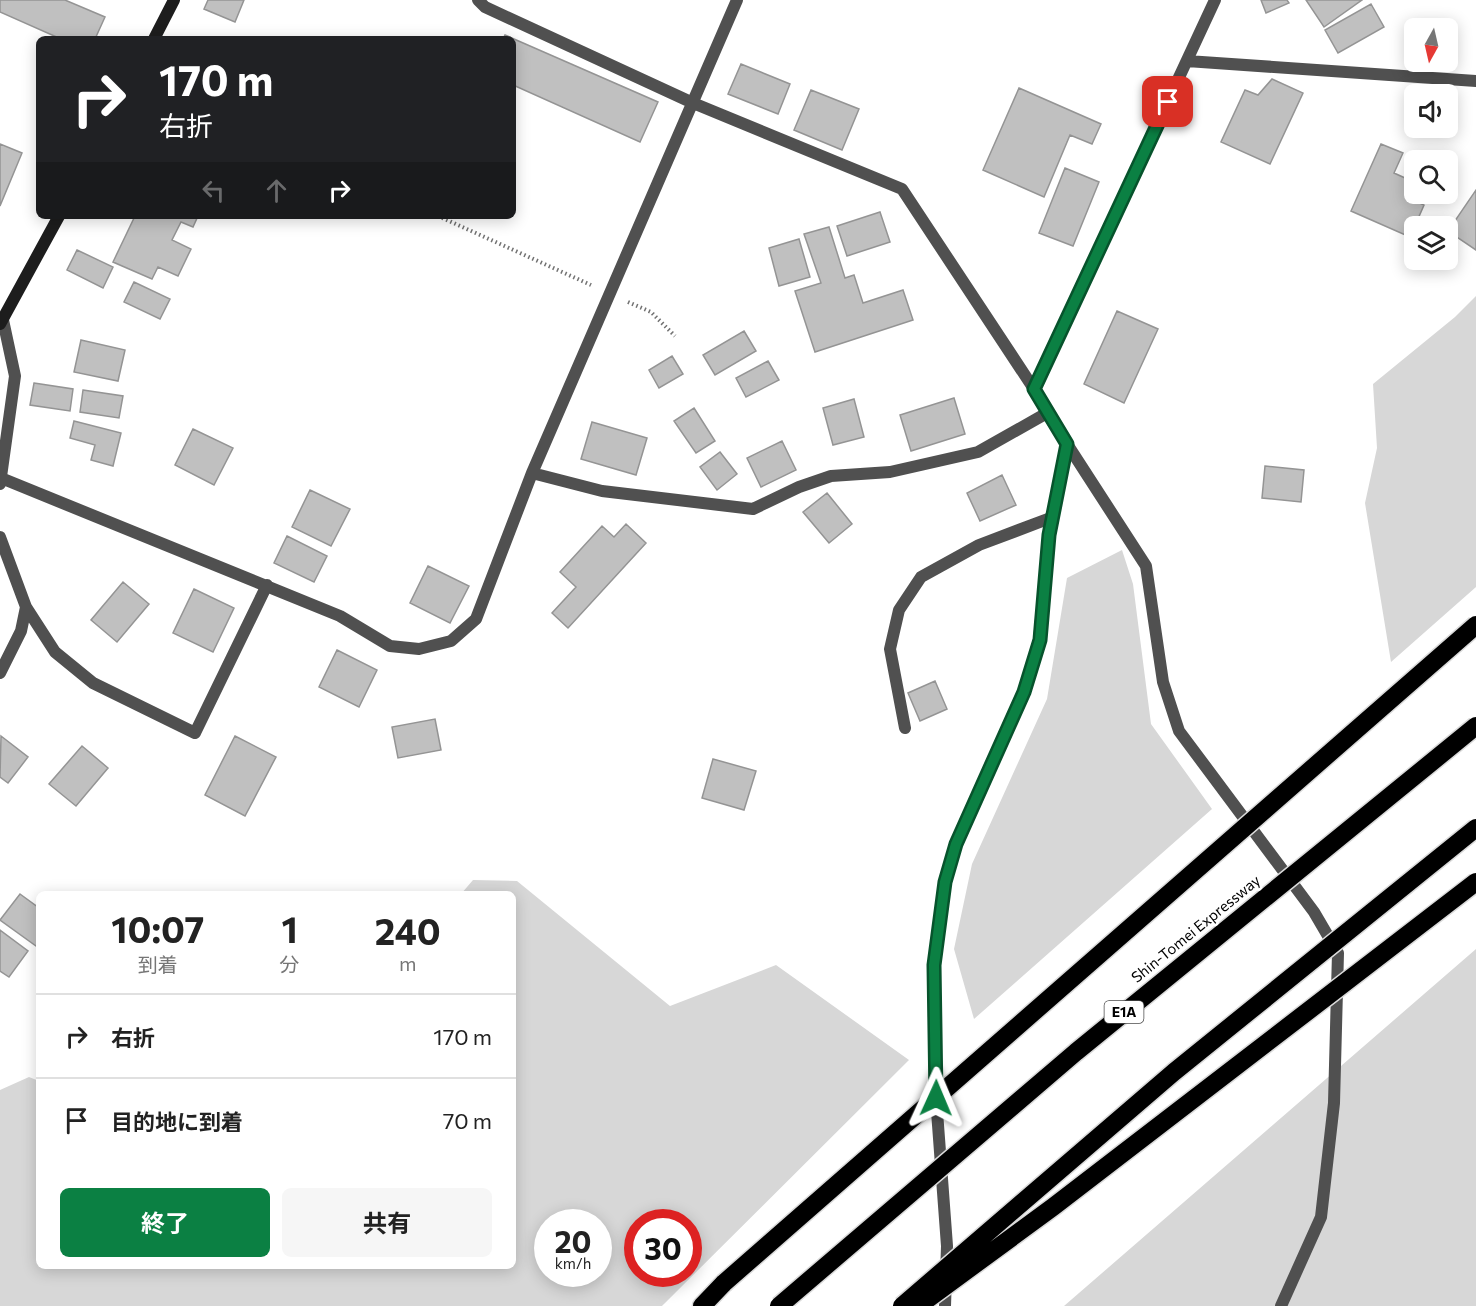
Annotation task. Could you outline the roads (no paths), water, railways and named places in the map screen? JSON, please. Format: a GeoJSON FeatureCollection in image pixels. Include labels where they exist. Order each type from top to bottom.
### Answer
{"type":"FeatureCollection","features":[{"type":"Feature","properties":{"kind":"highway"},"geometry":{"type":"LineString","coordinates":[[702,1306],[724,1283],[1476,625]]}},
{"type":"Feature","properties":{"kind":"highway","name":"Shin-Tomei Expressway"},"geometry":{"type":"LineString","coordinates":[[778,1306],[1076,1052],[1476,726]]}},
{"type":"Feature","properties":{"kind":"highway"},"geometry":{"type":"LineString","coordinates":[[902,1306],[1174,1072],[1476,828]]}},
{"type":"Feature","properties":{"kind":"highway"},"geometry":{"type":"LineString","coordinates":[[918,1306],[1053,1207],[1476,882]]}},
{"type":"Feature","properties":{"kind":"main road"},"geometry":{"type":"LineString","coordinates":[[156,36],[174,0]]}},
{"type":"Feature","properties":{"kind":"main road"},"geometry":{"type":"LineString","coordinates":[[1,322],[57,219]]}},
{"type":"Feature","properties":{"kind":"street"},"geometry":{"type":"LineString","coordinates":[[478,0],[485,7],[693,103],[902,189],[1034,389],[1047,413],[1146,566],[1163,682],[1179,731],[1314,912],[1338,953],[1334,1103],[1321,1217],[1281,1306]]}},
{"type":"Feature","properties":{"kind":"street"},"geometry":{"type":"LineString","coordinates":[[1,322],[15,376],[0,482],[267,585],[340,616],[390,646],[418,649],[451,641],[476,619],[532,473],[737,0]]}},
{"type":"Feature","properties":{"kind":"street"},"geometry":{"type":"LineString","coordinates":[[1034,389],[1215,0]]}},
{"type":"Feature","properties":{"kind":"street"},"geometry":{"type":"LineString","coordinates":[[1187,61],[1476,81]]}},
{"type":"Feature","properties":{"kind":"street"},"geometry":{"type":"LineString","coordinates":[[532,473],[602,491],[753,508],[799,487],[831,477],[890,472],[978,452],[1047,413]]}},
{"type":"Feature","properties":{"kind":"street"},"geometry":{"type":"LineString","coordinates":[[945,1306],[947,1246],[936,1098],[934,965],[945,882],[956,844],[1024,692],[1040,640],[1053,517],[1067,444]]}},
{"type":"Feature","properties":{"kind":"street"},"geometry":{"type":"LineString","coordinates":[[905,728],[890,649],[899,610],[921,577],[979,545],[1053,517]]}},
{"type":"Feature","properties":{"kind":"street"},"geometry":{"type":"LineString","coordinates":[[0,537],[26,607],[55,652],[93,683],[195,733],[267,585]]}},
{"type":"Feature","properties":{"kind":"street"},"geometry":{"type":"LineString","coordinates":[[0,673],[21,631],[26,607]]}}]}
